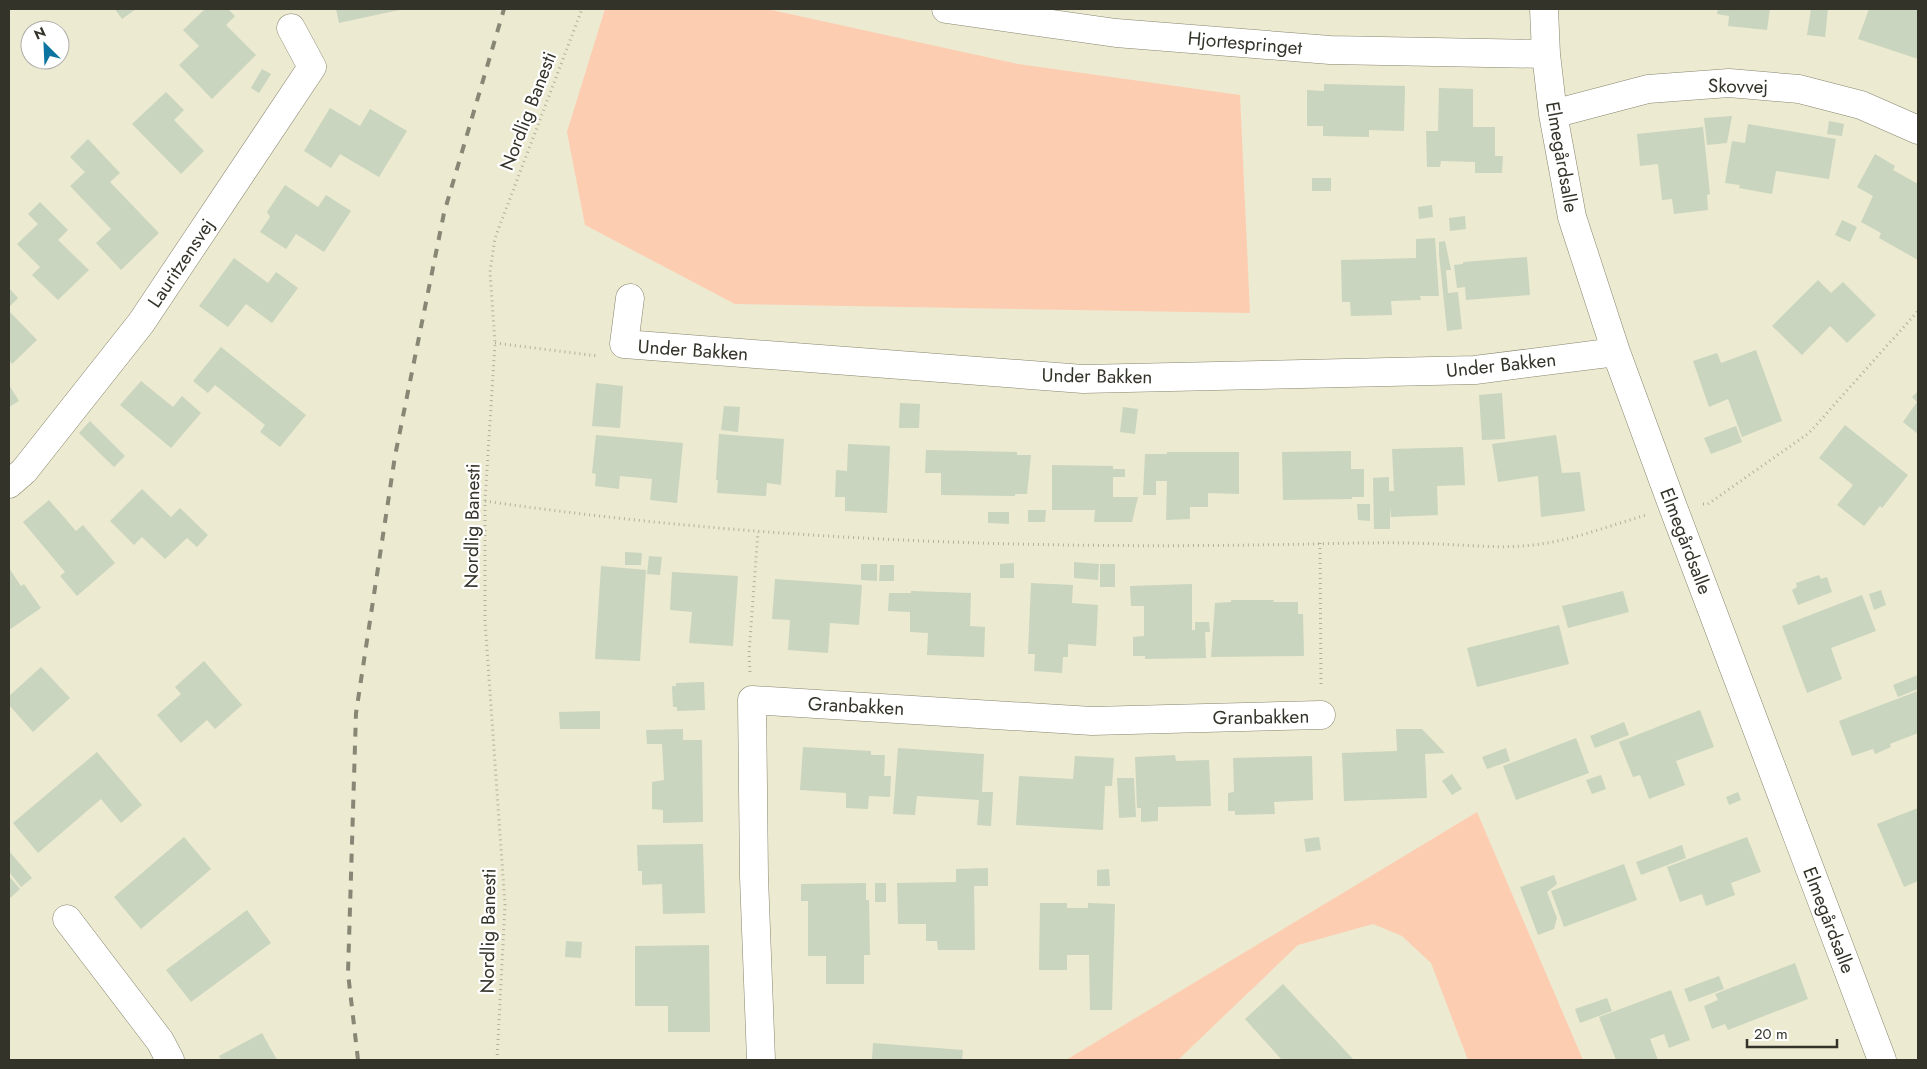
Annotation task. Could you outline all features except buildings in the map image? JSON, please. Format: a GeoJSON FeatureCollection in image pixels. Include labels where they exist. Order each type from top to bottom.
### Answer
{"type":"FeatureCollection","features":[{"type":"Feature","properties":{"kind":"street","name":"Hjortespringet"},"geometry":{"type":"LineString","coordinates":[[946,9],[1116,33],[1330,50],[1546,54]]}},
{"type":"Feature","properties":{"kind":"street","name":"Elmegårdsalle"},"geometry":{"type":"LineString","coordinates":[[1544,9],[1546,54],[1553,114],[1572,217],[1616,352],[1882,1060]]}},
{"type":"Feature","properties":{"kind":"street","name":"Lauritzensvej"},"geometry":{"type":"LineString","coordinates":[[9,484],[24,471],[142,323],[312,68],[291,28]]}},
{"type":"Feature","properties":{"kind":"street","name":"Skovvej"},"geometry":{"type":"LineString","coordinates":[[1553,114],[1648,89],[1729,83],[1799,89],[1861,105],[1918,130]]}},
{"type":"Feature","properties":{"kind":"street","name":"Under Bakken"},"geometry":{"type":"LineString","coordinates":[[630,298],[624,344],[1083,379],[1475,370],[1616,352]]}},
{"type":"Feature","properties":{"kind":"street","name":"Granbakken"},"geometry":{"type":"LineString","coordinates":[[761,1060],[754,877],[752,700],[1092,721],[1321,715]]}},
{"type":"Feature","properties":{"kind":"street"},"geometry":{"type":"LineString","coordinates":[[67,919],[160,1041],[170,1060]]}},
{"type":"Feature","properties":{"kind":"path","name":"Nordlig Banesti"},"geometry":{"type":"LineString","coordinates":[[498,1060],[505,905],[485,621],[485,501],[495,343],[490,272],[495,238],[582,9]]}},
{"type":"Feature","properties":{"kind":"path"},"geometry":{"type":"LineString","coordinates":[[485,501],[564,512],[758,532],[990,544],[1163,547],[1401,542],[1521,546],[1564,539],[1673,507],[1708,504],[1809,433],[1918,311]]}},
{"type":"Feature","properties":{"kind":"path"},"geometry":{"type":"LineString","coordinates":[[495,343],[597,357],[624,344]]}},
{"type":"Feature","properties":{"kind":"path"},"geometry":{"type":"LineString","coordinates":[[749,654],[758,532]]}},
{"type":"Feature","properties":{"kind":"path"},"geometry":{"type":"LineString","coordinates":[[1320,543],[1321,715]]}},
{"type":"Feature","properties":{"kind":"shaded area"},"geometry":{"type":"Polygon","coordinates":[[[605,9],[767,9],[1018,64],[1240,95],[1250,313],[735,304],[585,225],[567,132],[605,9]]]}},
{"type":"Feature","properties":{"kind":"shaded area"},"geometry":{"type":"Polygon","coordinates":[[[1477,812],[1583,1060],[1468,1060],[1431,963],[1402,936],[1373,924],[1298,945],[1178,1060],[1066,1060],[1477,812]]]}},
{"type":"Feature","properties":{"kind":"railway"},"geometry":{"type":"LineString","coordinates":[[358,1060],[348,973],[356,713],[395,456],[444,213],[504,9]]}}]}
